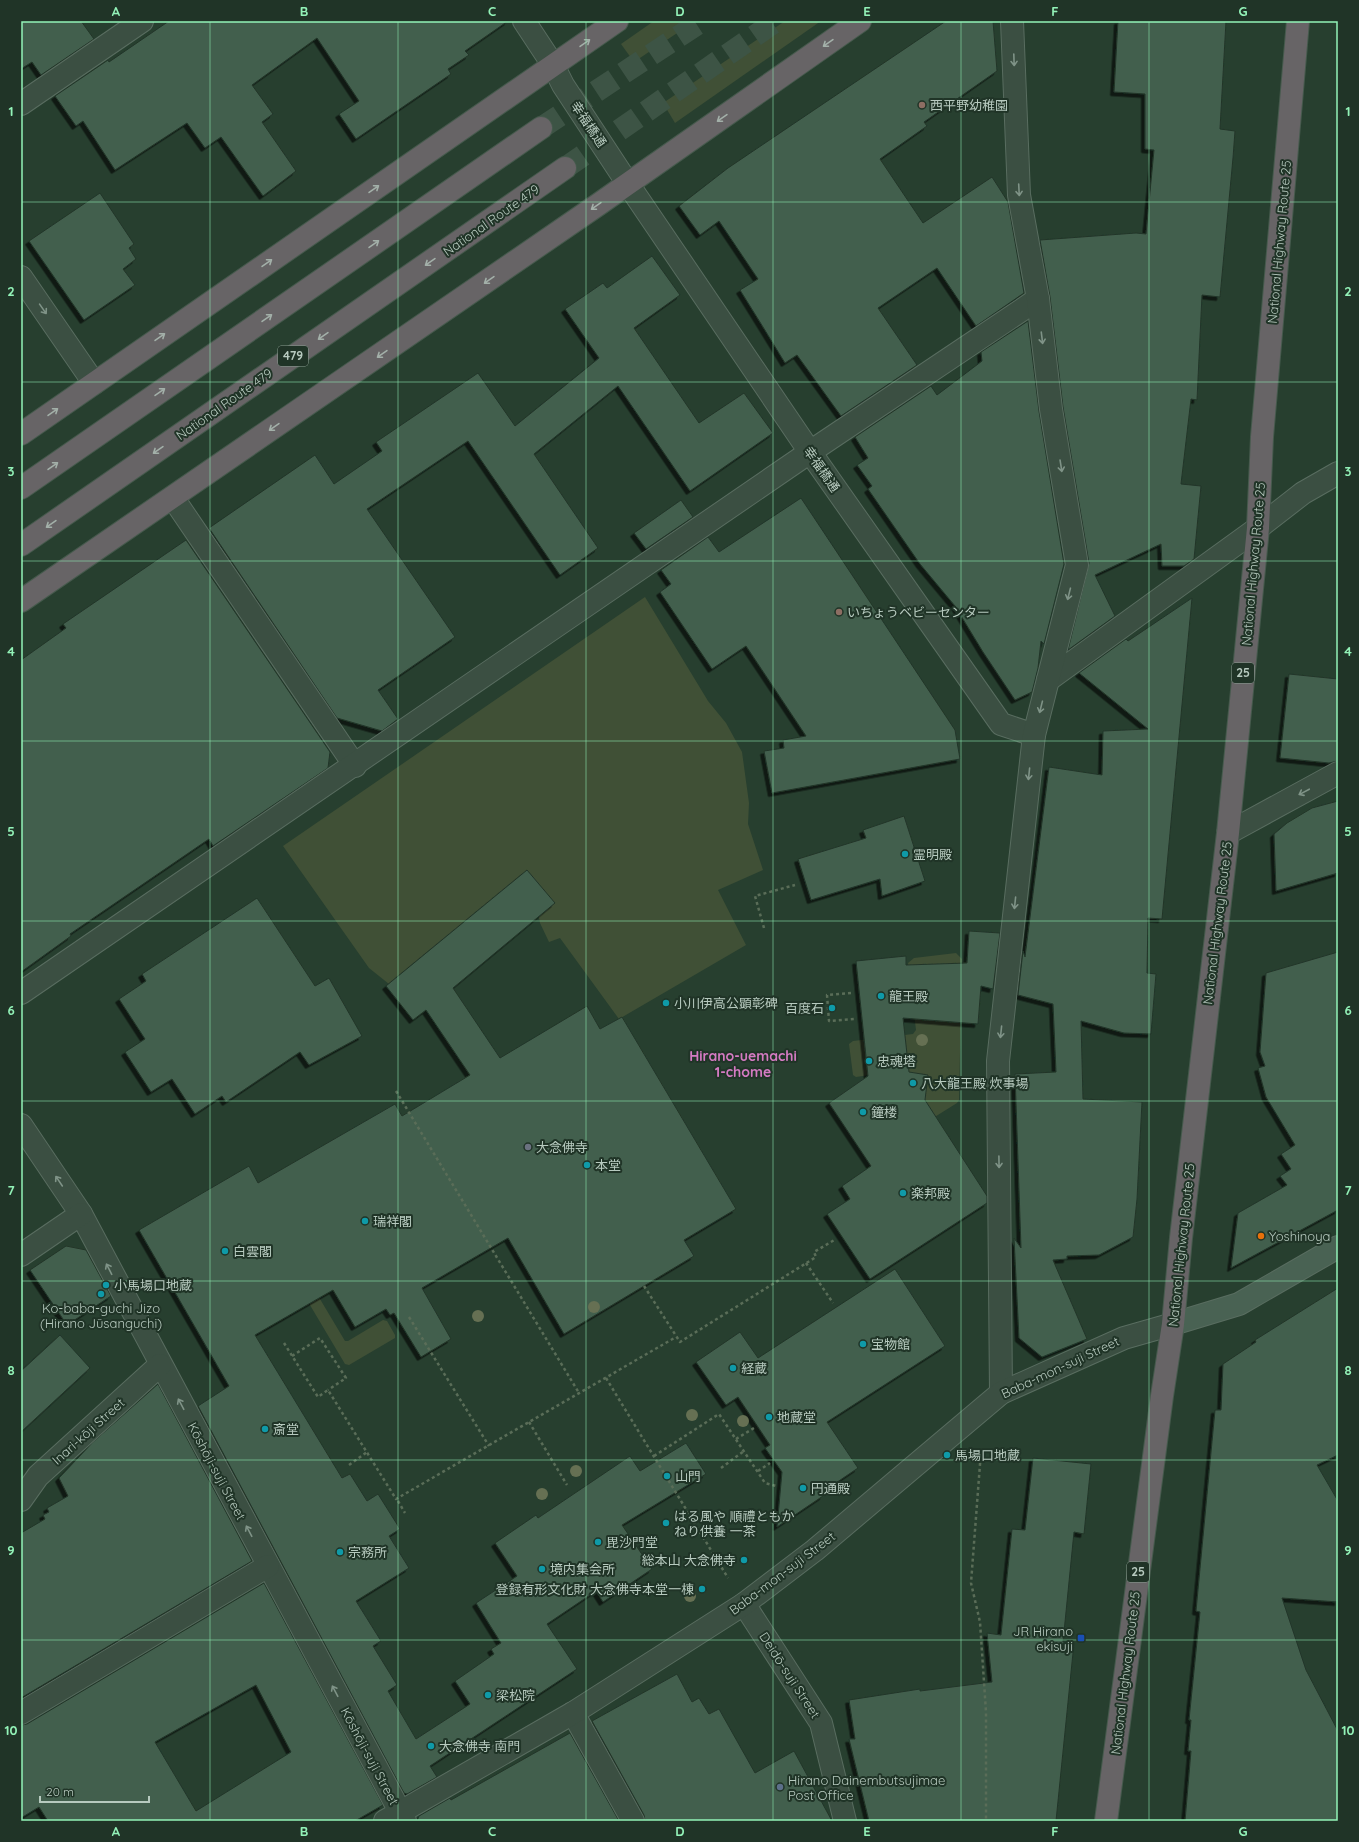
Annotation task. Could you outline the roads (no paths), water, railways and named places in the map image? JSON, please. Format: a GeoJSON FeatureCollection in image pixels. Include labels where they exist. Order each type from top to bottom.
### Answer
{"type":"FeatureCollection","features":[{"type":"Feature","properties":{"kind":"highway"},"geometry":{"type":"LineString","coordinates":[[21,434],[617,21]]}},
{"type":"Feature","properties":{"kind":"highway"},"geometry":{"type":"LineString","coordinates":[[21,601],[628,184],[860,21]]}},
{"type":"Feature","properties":{"kind":"highway","name":"National Highway Route 25"},"geometry":{"type":"LineString","coordinates":[[1106,1821],[1160,1411],[1173,1324],[1180,1238],[1228,833],[1258,528],[1262,437],[1298,21]]}},
{"type":"Feature","properties":{"kind":"highway"},"geometry":{"type":"LineString","coordinates":[[21,488],[541,128]]}},
{"type":"Feature","properties":{"kind":"highway","name":"National Route 479"},"geometry":{"type":"LineString","coordinates":[[21,544],[565,168]]}},
{"type":"Feature","properties":{"kind":"main road"},"geometry":{"type":"LineString","coordinates":[[1173,1324],[1239,1304],[1338,1248]]}},
{"type":"Feature","properties":{"kind":"street"},"geometry":{"type":"LineString","coordinates":[[21,104],[142,21]]}},
{"type":"Feature","properties":{"kind":"street"},"geometry":{"type":"LineString","coordinates":[[524,21],[553,65]]}},
{"type":"Feature","properties":{"kind":"street"},"geometry":{"type":"LineString","coordinates":[[1001,1393],[998,1061],[1034,735],[1077,565],[1051,409],[1038,299],[1019,195],[1012,21]]}},
{"type":"Feature","properties":{"kind":"street","name":"幸福橋通"},"geometry":{"type":"LineString","coordinates":[[553,65],[563,85],[628,184],[810,452],[1001,724],[1034,735]]}},
{"type":"Feature","properties":{"kind":"street"},"geometry":{"type":"LineString","coordinates":[[21,277],[94,383]]}},
{"type":"Feature","properties":{"kind":"street"},"geometry":{"type":"LineString","coordinates":[[21,993],[355,766],[810,452],[1038,299]]}},
{"type":"Feature","properties":{"kind":"street"},"geometry":{"type":"LineString","coordinates":[[1048,680],[1258,528],[1303,493],[1338,473]]}},
{"type":"Feature","properties":{"kind":"street"},"geometry":{"type":"LineString","coordinates":[[172,498],[355,766]]}},
{"type":"Feature","properties":{"kind":"street"},"geometry":{"type":"LineString","coordinates":[[1228,833],[1338,773]]}},
{"type":"Feature","properties":{"kind":"street","name":"Kōshōji-suji Street"},"geometry":{"type":"LineString","coordinates":[[21,1125],[81,1214],[268,1566],[396,1818]]}},
{"type":"Feature","properties":{"kind":"street"},"geometry":{"type":"LineString","coordinates":[[21,1255],[81,1214]]}},
{"type":"Feature","properties":{"kind":"street","name":"Baba-mon-suji Street"},"geometry":{"type":"LineString","coordinates":[[396,1818],[573,1713],[744,1604],[814,1550],[1001,1393],[1124,1338],[1173,1324]]}},
{"type":"Feature","properties":{"kind":"street","name":"Inari-kōji Street"},"geometry":{"type":"LineString","coordinates":[[21,1500],[38,1476],[160,1365]]}},
{"type":"Feature","properties":{"kind":"street"},"geometry":{"type":"LineString","coordinates":[[21,1713],[268,1566]]}},
{"type":"Feature","properties":{"kind":"street","name":"Deidō-suji Street"},"geometry":{"type":"LineString","coordinates":[[744,1604],[821,1723],[845,1821]]}},
{"type":"Feature","properties":{"kind":"street"},"geometry":{"type":"LineString","coordinates":[[573,1713],[633,1821]]}},
{"type":"Feature","properties":{"kind":"tunnel"},"geometry":{"type":"LineString","coordinates":[[541,128],[702,21]]}},
{"type":"Feature","properties":{"kind":"tunnel"},"geometry":{"type":"LineString","coordinates":[[565,168],[776,21]]}},
{"type":"Feature","properties":{"kind":"place","name":"西平野幼稚園"},"geometry":{"type":"Point","coordinates":[922,105]}},
{"type":"Feature","properties":{"kind":"place","name":"いちょうベビーセンター"},"geometry":{"type":"Point","coordinates":[839,612]}},
{"type":"Feature","properties":{"kind":"place","name":"霊明殿"},"geometry":{"type":"Point","coordinates":[905,854]}},
{"type":"Feature","properties":{"kind":"place","name":"龍王殿"},"geometry":{"type":"Point","coordinates":[881,996]}},
{"type":"Feature","properties":{"kind":"place","name":"小川伊高公顕彰碑"},"geometry":{"type":"Point","coordinates":[666,1003]}},
{"type":"Feature","properties":{"kind":"place","name":"百度石"},"geometry":{"type":"Point","coordinates":[832,1008]}},
{"type":"Feature","properties":{"kind":"place","name":"忠魂塔"},"geometry":{"type":"Point","coordinates":[869,1061]}},
{"type":"Feature","properties":{"kind":"place","name":"八大龍王殿 炊事場"},"geometry":{"type":"Point","coordinates":[913,1083]}},
{"type":"Feature","properties":{"kind":"place","name":"鐘楼"},"geometry":{"type":"Point","coordinates":[863,1112]}},
{"type":"Feature","properties":{"kind":"place","name":"大念佛寺"},"geometry":{"type":"Point","coordinates":[528,1147]}},
{"type":"Feature","properties":{"kind":"place","name":"本堂"},"geometry":{"type":"Point","coordinates":[587,1165]}},
{"type":"Feature","properties":{"kind":"place","name":"楽邦殿"},"geometry":{"type":"Point","coordinates":[903,1193]}},
{"type":"Feature","properties":{"kind":"place","name":"瑞祥閣"},"geometry":{"type":"Point","coordinates":[365,1221]}},
{"type":"Feature","properties":{"kind":"place","name":"Yoshinoya"},"geometry":{"type":"Point","coordinates":[1261,1236]}},
{"type":"Feature","properties":{"kind":"place","name":"白雲閣"},"geometry":{"type":"Point","coordinates":[225,1251]}},
{"type":"Feature","properties":{"kind":"place","name":"小馬場口地蔵"},"geometry":{"type":"Point","coordinates":[106,1285]}},
{"type":"Feature","properties":{"kind":"place","name":"Ko-baba-guchi Jizo (Hirano Jūsanguchi)"},"geometry":{"type":"Point","coordinates":[101,1294]}},
{"type":"Feature","properties":{"kind":"place","name":"宝物館"},"geometry":{"type":"Point","coordinates":[863,1344]}},
{"type":"Feature","properties":{"kind":"place","name":"経蔵"},"geometry":{"type":"Point","coordinates":[733,1368]}},
{"type":"Feature","properties":{"kind":"place","name":"地蔵堂"},"geometry":{"type":"Point","coordinates":[769,1417]}},
{"type":"Feature","properties":{"kind":"place","name":"斎堂"},"geometry":{"type":"Point","coordinates":[265,1429]}},
{"type":"Feature","properties":{"kind":"place","name":"馬場口地蔵"},"geometry":{"type":"Point","coordinates":[947,1455]}},
{"type":"Feature","properties":{"kind":"place","name":"山門"},"geometry":{"type":"Point","coordinates":[667,1476]}},
{"type":"Feature","properties":{"kind":"place","name":"円通殿"},"geometry":{"type":"Point","coordinates":[803,1488]}},
{"type":"Feature","properties":{"kind":"place","name":"はる風や 順禮ともか ねり供養 一茶"},"geometry":{"type":"Point","coordinates":[666,1523]}},
{"type":"Feature","properties":{"kind":"place","name":"毘沙門堂"},"geometry":{"type":"Point","coordinates":[598,1542]}},
{"type":"Feature","properties":{"kind":"place","name":"宗務所"},"geometry":{"type":"Point","coordinates":[340,1552]}},
{"type":"Feature","properties":{"kind":"place","name":"総本山 大念佛寺"},"geometry":{"type":"Point","coordinates":[744,1560]}},
{"type":"Feature","properties":{"kind":"place","name":"境内集会所"},"geometry":{"type":"Point","coordinates":[542,1569]}},
{"type":"Feature","properties":{"kind":"place","name":"登録有形文化財 大念佛寺本堂一棟"},"geometry":{"type":"Point","coordinates":[702,1589]}},
{"type":"Feature","properties":{"kind":"place","name":"JR Hirano ekisuji"},"geometry":{"type":"Point","coordinates":[1081,1638]}},
{"type":"Feature","properties":{"kind":"place","name":"梁松院"},"geometry":{"type":"Point","coordinates":[488,1695]}},
{"type":"Feature","properties":{"kind":"place","name":"大念佛寺 南門"},"geometry":{"type":"Point","coordinates":[431,1746]}},
{"type":"Feature","properties":{"kind":"place","name":"Hirano Dainembutsujimae Post Office"},"geometry":{"type":"Point","coordinates":[780,1787]}},
{"type":"Feature","properties":{"kind":"district","name":"Hirano-uemachi 1-chome"},"geometry":{"type":"Point","coordinates":[743,1064]}}]}
